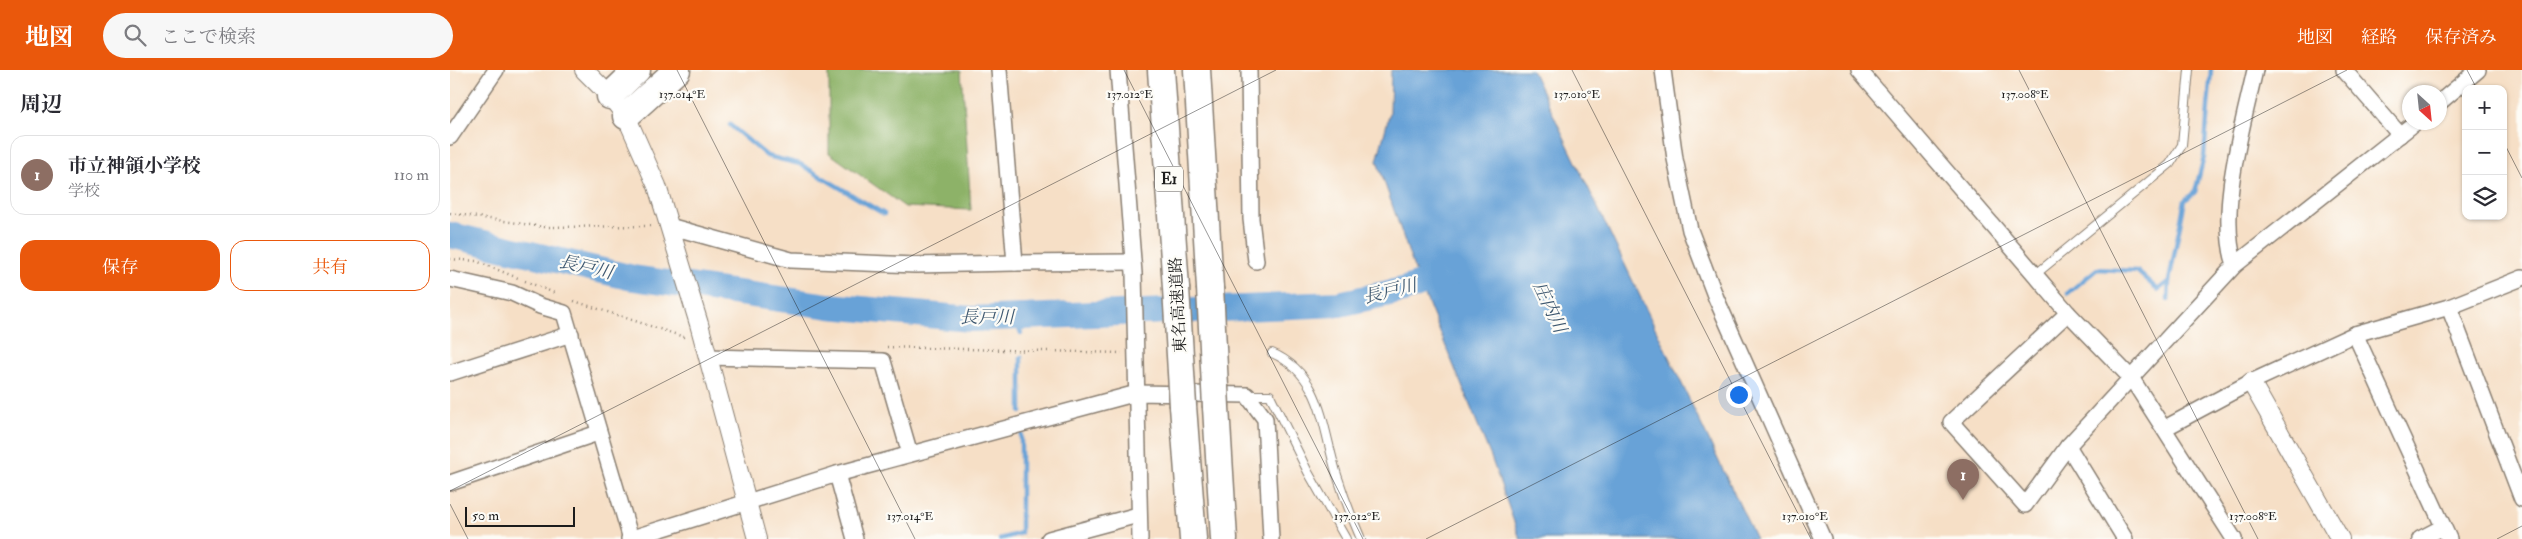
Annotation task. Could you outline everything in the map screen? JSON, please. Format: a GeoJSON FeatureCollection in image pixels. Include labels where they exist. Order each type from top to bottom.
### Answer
{"type":"FeatureCollection","features":[{"type":"Feature","properties":{"kind":"highway"},"geometry":{"type":"LineString","coordinates":[[610,96],[637,70]]}},
{"type":"Feature","properties":{"kind":"highway"},"geometry":{"type":"LineString","coordinates":[[626,116],[677,70]]}},
{"type":"Feature","properties":{"kind":"highway"},"geometry":{"type":"LineString","coordinates":[[1152,70],[1168,176],[1174,239]]}},
{"type":"Feature","properties":{"kind":"highway","name":"東名高速道路"},"geometry":{"type":"LineString","coordinates":[[1161,70],[1174,239],[1182,406],[1194,539]]}},
{"type":"Feature","properties":{"kind":"highway","name":"東名高速道路"},"geometry":{"type":"LineString","coordinates":[[1197,70],[1224,539]]}},
{"type":"Feature","properties":{"kind":"street"},"geometry":{"type":"LineString","coordinates":[[450,137],[496,70]]}},
{"type":"Feature","properties":{"kind":"street"},"geometry":{"type":"LineString","coordinates":[[584,70],[610,96],[626,116],[657,186],[699,324],[757,539]]}},
{"type":"Feature","properties":{"kind":"street"},"geometry":{"type":"LineString","coordinates":[[999,70],[1015,263]]}},
{"type":"Feature","properties":{"kind":"street"},"geometry":{"type":"LineString","coordinates":[[1118,70],[1133,267],[1140,539]]}},
{"type":"Feature","properties":{"kind":"street"},"geometry":{"type":"LineString","coordinates":[[1249,70],[1251,219],[1256,261]]}},
{"type":"Feature","properties":{"kind":"street"},"geometry":{"type":"LineString","coordinates":[[1663,70],[1675,159],[1690,230],[1716,298],[1823,539]]}},
{"type":"Feature","properties":{"kind":"street"},"geometry":{"type":"LineString","coordinates":[[1859,70],[2068,313],[2132,378],[2166,428],[2234,539]]}},
{"type":"Feature","properties":{"kind":"street"},"geometry":{"type":"LineString","coordinates":[[2235,265],[2231,252],[2230,189],[2255,70]]}},
{"type":"Feature","properties":{"kind":"street"},"geometry":{"type":"LineString","coordinates":[[2344,70],[2400,135]]}},
{"type":"Feature","properties":{"kind":"street"},"geometry":{"type":"LineString","coordinates":[[2447,94],[2468,72]]}},
{"type":"Feature","properties":{"kind":"street"},"geometry":{"type":"LineString","coordinates":[[2068,313],[1951,422],[2025,505],[2068,446],[2235,265],[2406,130]]}},
{"type":"Feature","properties":{"kind":"street"},"geometry":{"type":"LineString","coordinates":[[669,226],[791,260],[915,265],[1015,263],[1133,267]]}},
{"type":"Feature","properties":{"kind":"street"},"geometry":{"type":"LineString","coordinates":[[2166,428],[2251,382],[2356,334],[2449,307],[2522,278]]}},
{"type":"Feature","properties":{"kind":"street"},"geometry":{"type":"LineString","coordinates":[[450,279],[512,293],[540,306],[564,313],[630,539],[837,474],[1137,393],[1248,395],[1265,419],[1271,539]]}},
{"type":"Feature","properties":{"kind":"street"},"geometry":{"type":"LineString","coordinates":[[2449,307],[2522,499]]}},
{"type":"Feature","properties":{"kind":"street"},"geometry":{"type":"LineString","coordinates":[[450,373],[571,334]]}},
{"type":"Feature","properties":{"kind":"street"},"geometry":{"type":"LineString","coordinates":[[2356,334],[2446,533],[2420,539]]}},
{"type":"Feature","properties":{"kind":"street"},"geometry":{"type":"LineString","coordinates":[[706,350],[883,361],[910,454]]}},
{"type":"Feature","properties":{"kind":"street"},"geometry":{"type":"LineString","coordinates":[[2251,382],[2340,539]]}},
{"type":"Feature","properties":{"kind":"street"},"geometry":{"type":"LineString","coordinates":[[450,482],[598,433]]}},
{"type":"Feature","properties":{"kind":"street"},"geometry":{"type":"LineString","coordinates":[[2068,446],[2125,539]]}},
{"type":"Feature","properties":{"kind":"street"},"geometry":{"type":"LineString","coordinates":[[837,474],[855,539]]}},
{"type":"Feature","properties":{"kind":"street"},"geometry":{"type":"LineString","coordinates":[[1049,539],[1138,515]]}},
{"type":"Feature","properties":{"kind":"lane"},"geometry":{"type":"LineString","coordinates":[[2036,274],[2170,164],[2182,145],[2189,70]]}},
{"type":"Feature","properties":{"kind":"lane"},"geometry":{"type":"LineString","coordinates":[[1272,353],[1288,360],[1304,376],[1316,398],[1336,474],[1362,539]]}},
{"type":"Feature","properties":{"kind":"lane"},"geometry":{"type":"LineString","coordinates":[[1248,395],[1270,395],[1308,472],[1346,539]]}},
{"type":"Feature","properties":{"kind":"path"},"geometry":{"type":"LineString","coordinates":[[450,214],[544,227],[669,226]]}},
{"type":"Feature","properties":{"kind":"path"},"geometry":{"type":"LineString","coordinates":[[450,259],[476,261],[562,296]]}},
{"type":"Feature","properties":{"kind":"path"},"geometry":{"type":"LineString","coordinates":[[571,300],[674,336],[706,350]]}},
{"type":"Feature","properties":{"kind":"path"},"geometry":{"type":"LineString","coordinates":[[1006,350],[1135,350]]}},
{"type":"Feature","properties":{"kind":"green space"},"geometry":{"type":"Polygon","coordinates":[[[829,70],[962,70],[971,210],[905,207],[829,153],[829,70]]]}},
{"type":"Feature","properties":{"kind":"water","name":"庄内川"},"geometry":{"type":"Polygon","coordinates":[[[1391,70],[1532,70],[1756,539],[1520,539],[1491,457],[1415,271],[1377,161],[1390,112],[1391,70]]]}},
{"type":"Feature","properties":{"kind":"waterway"},"geometry":{"type":"LineString","coordinates":[[2168,300],[2169,281],[2185,200],[2195,192],[2204,157],[2211,70]]}},
{"type":"Feature","properties":{"kind":"waterway"},"geometry":{"type":"LineString","coordinates":[[730,125],[767,156],[800,164],[884,214]]}},
{"type":"Feature","properties":{"kind":"waterway","name":"長戸川"},"geometry":{"type":"LineString","coordinates":[[450,235],[633,278],[829,306],[971,319],[1339,304],[1403,290],[1454,272]]}},
{"type":"Feature","properties":{"kind":"waterway"},"geometry":{"type":"LineString","coordinates":[[2068,293],[2097,269],[2137,271],[2158,290],[2169,281]]}},
{"type":"Feature","properties":{"kind":"waterway"},"geometry":{"type":"LineString","coordinates":[[1014,317],[1021,333]]}},
{"type":"Feature","properties":{"kind":"waterway"},"geometry":{"type":"LineString","coordinates":[[1021,357],[1021,412]]}},
{"type":"Feature","properties":{"kind":"waterway"},"geometry":{"type":"LineString","coordinates":[[1000,539],[1021,533],[1021,433]]}},
{"type":"Feature","properties":{"kind":"place","name":"市立神領小学校"},"geometry":{"type":"Point","coordinates":[1963,500]}}]}
